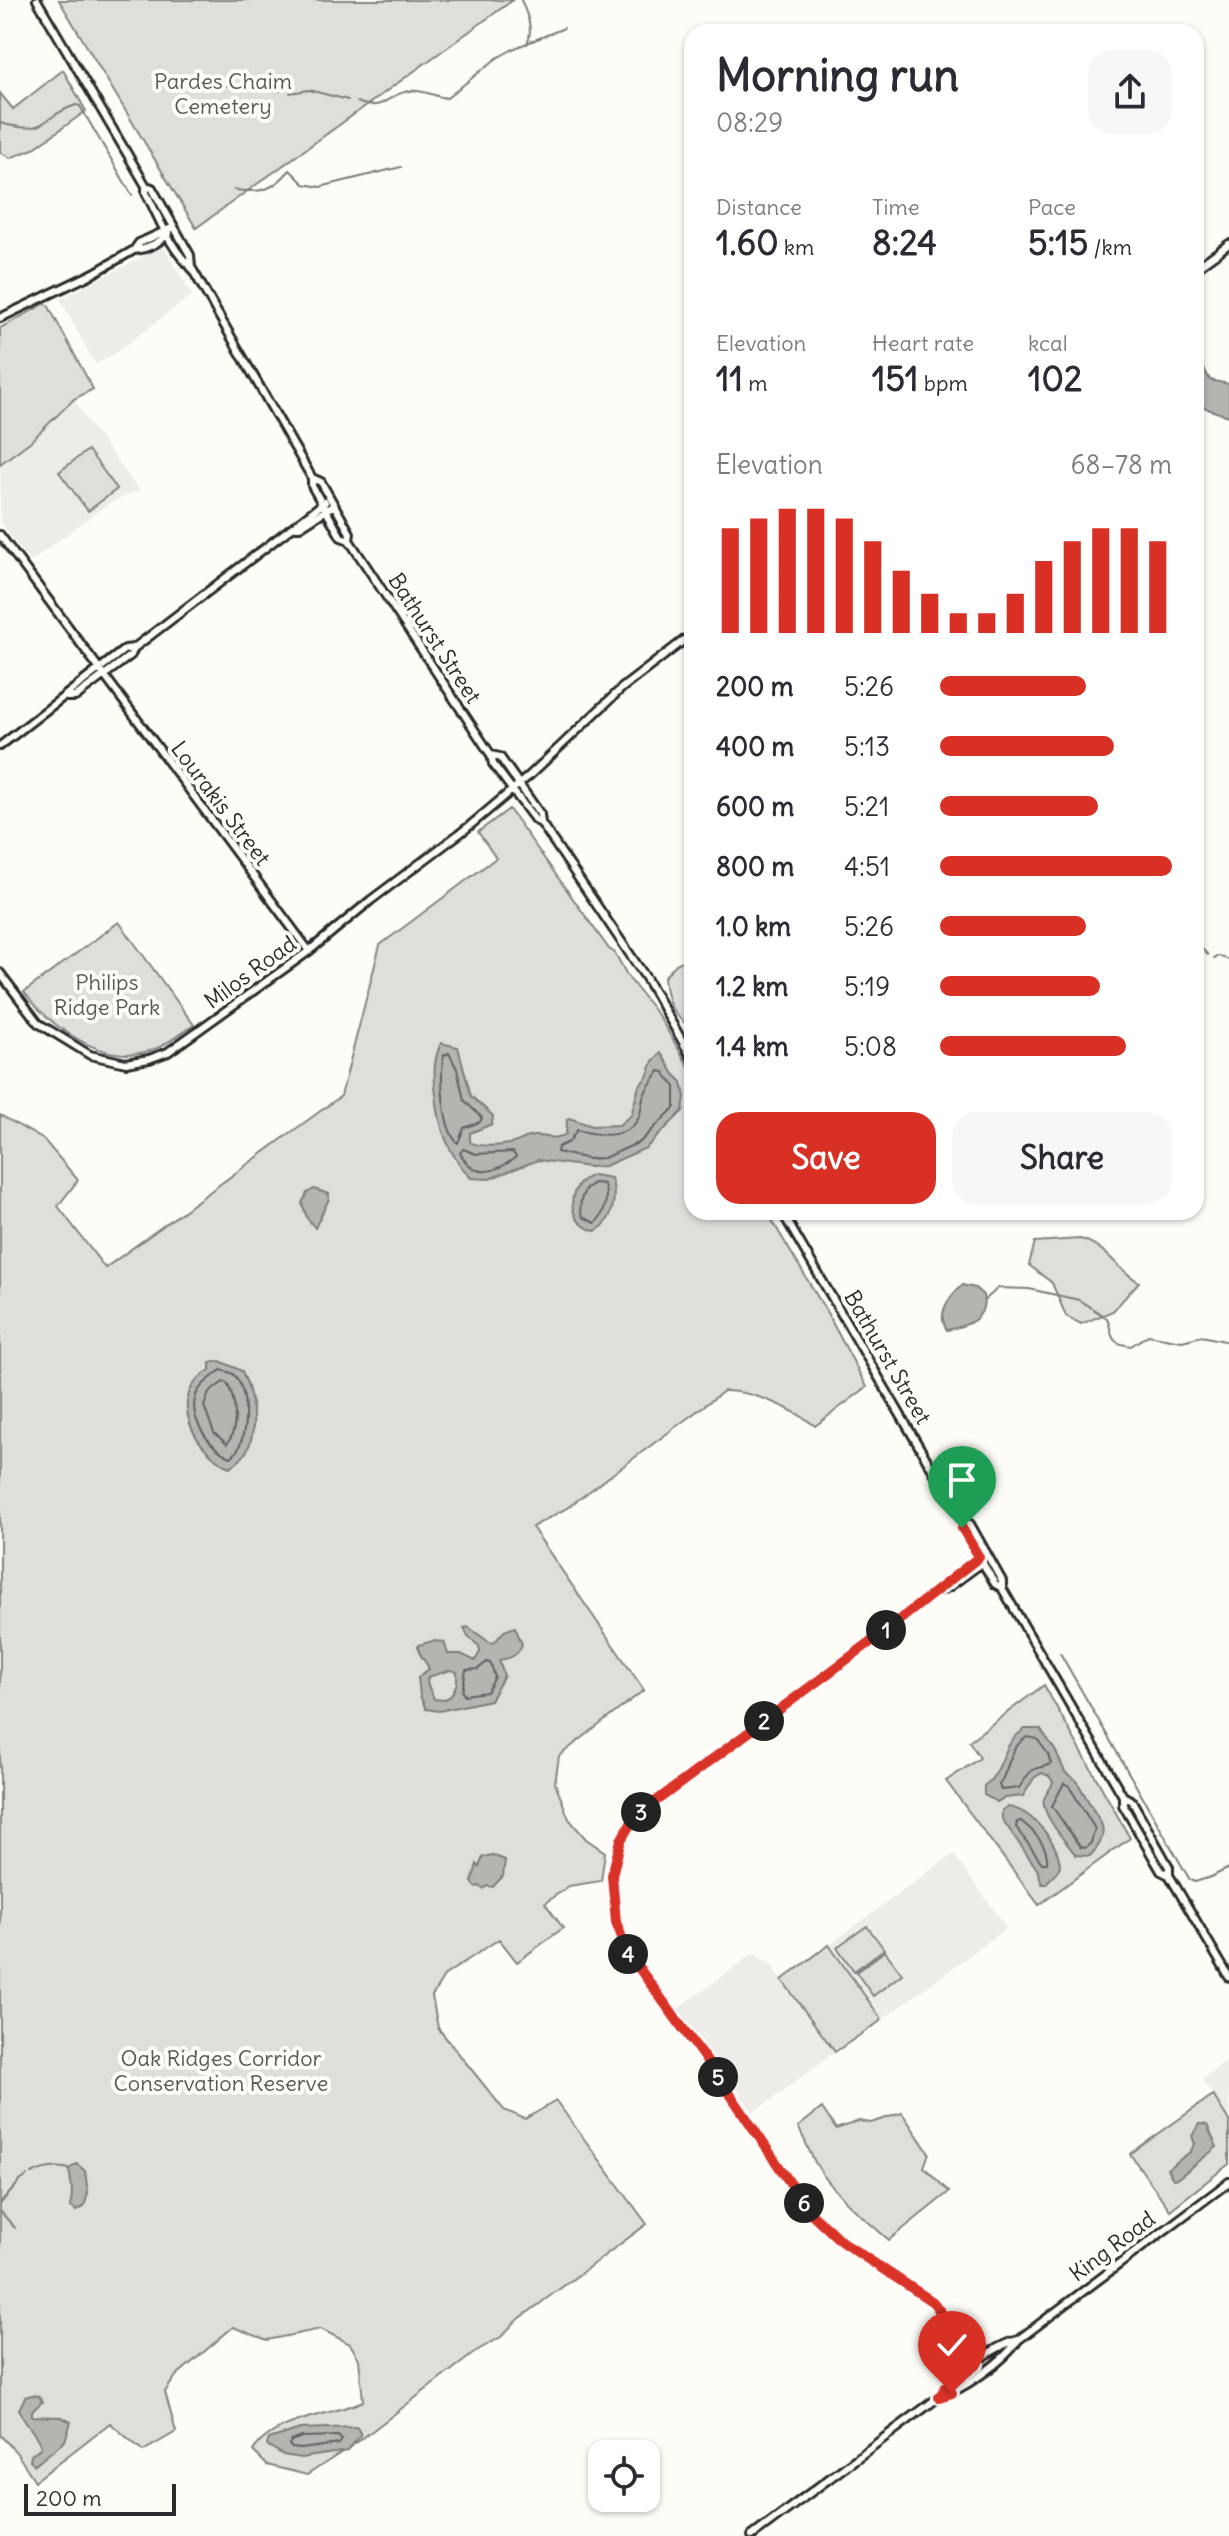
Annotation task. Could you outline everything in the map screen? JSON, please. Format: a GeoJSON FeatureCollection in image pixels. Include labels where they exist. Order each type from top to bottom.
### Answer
{"type":"FeatureCollection","features":[{"type":"Feature","properties":{"kind":"street","name":"Bathurst Street"},"geometry":{"type":"LineString","coordinates":[[37,0],[146,186],[146,193],[182,260],[191,267],[312,478],[312,486],[341,537],[349,540],[511,790],[535,820],[541,823]]}},
{"type":"Feature","properties":{"kind":"street","name":"Bathurst Street"},"geometry":{"type":"LineString","coordinates":[[146,186],[152,188],[190,255],[191,267]]}},
{"type":"Feature","properties":{"kind":"street"},"geometry":{"type":"LineString","coordinates":[[0,318],[134,250],[143,249],[174,227]]}},
{"type":"Feature","properties":{"kind":"street"},"geometry":{"type":"LineString","coordinates":[[1204,262],[1229,244]]}},
{"type":"Feature","properties":{"kind":"street","name":"Bathurst Street"},"geometry":{"type":"LineString","coordinates":[[312,478],[321,482],[350,533],[349,540]]}},
{"type":"Feature","properties":{"kind":"street"},"geometry":{"type":"LineString","coordinates":[[0,746],[66,697],[75,697],[102,672],[131,655],[134,648],[332,502]]}},
{"type":"Feature","properties":{"kind":"street","name":"Lourakis Street"},"geometry":{"type":"LineString","coordinates":[[0,535],[309,951]]}},
{"type":"Feature","properties":{"kind":"street","name":"Milos Road"},"geometry":{"type":"LineString","coordinates":[[0,973],[38,1023],[90,1055],[126,1063],[168,1052],[309,951],[467,828],[622,688],[684,640]]}},
{"type":"Feature","properties":{"kind":"street","name":"Bathurst Street"},"geometry":{"type":"LineString","coordinates":[[491,755],[500,757],[540,814],[541,823],[646,978],[684,1044]]}},
{"type":"Feature","properties":{"kind":"street","name":"Bathurst Street"},"geometry":{"type":"LineString","coordinates":[[787,1220],[962,1520],[970,1524],[995,1584],[1002,1588],[1123,1796],[1132,1801],[1169,1867],[1169,1875],[1229,1977]]}},
{"type":"Feature","properties":{"kind":"street"},"geometry":{"type":"LineString","coordinates":[[977,2364],[933,2302],[842,2242],[809,2211],[724,2085],[628,1953],[618,1930],[612,1890],[617,1849],[631,1823],[644,1810],[936,1592],[949,1587],[984,1557]]}},
{"type":"Feature","properties":{"kind":"street","name":"King Road"},"geometry":{"type":"LineString","coordinates":[[939,2397],[952,2393],[1010,2352],[1018,2340],[1229,2182]]}},
{"type":"Feature","properties":{"kind":"street","name":"King Road"},"geometry":{"type":"LineString","coordinates":[[752,2536],[939,2397],[946,2387],[1004,2343],[1018,2340]]}},
{"type":"Feature","properties":{"kind":"shaded area"},"geometry":{"type":"Polygon","coordinates":[[[163,246],[192,295],[114,354],[95,364],[60,299],[163,246]]]}},
{"type":"Feature","properties":{"kind":"shaded area"},"geometry":{"type":"Polygon","coordinates":[[[74,399],[139,490],[108,504],[30,562],[0,521],[0,464],[31,441],[74,399]]]}},
{"type":"Feature","properties":{"kind":"shaded area"},"geometry":{"type":"Polygon","coordinates":[[[953,1854],[1006,1926],[1005,1929],[882,2020],[829,1945],[953,1854]]]}},
{"type":"Feature","properties":{"kind":"shaded area"},"geometry":{"type":"Polygon","coordinates":[[[755,1952],[768,1961],[835,2052],[753,2113],[678,2009],[755,1952]]]}},
{"type":"Feature","properties":{"kind":"shaded area"},"geometry":{"type":"Polygon","coordinates":[[[1229,2058],[1229,2121],[1202,2079],[1229,2058]]]}},
{"type":"Feature","properties":{"kind":"green space","name":"Pardes Chaim Cemetery"},"geometry":{"type":"Polygon","coordinates":[[[59,0],[513,0],[196,228],[59,0]]]}},
{"type":"Feature","properties":{"kind":"green space"},"geometry":{"type":"Polygon","coordinates":[[[63,70],[86,111],[33,149],[10,158],[0,152],[0,93],[13,109],[63,70]]]}},
{"type":"Feature","properties":{"kind":"green space"},"geometry":{"type":"Polygon","coordinates":[[[44,304],[48,305],[93,389],[74,399],[31,441],[0,464],[0,328],[44,304]]]}},
{"type":"Feature","properties":{"kind":"green space"},"geometry":{"type":"Polygon","coordinates":[[[88,450],[117,489],[88,511],[59,472],[88,450]]]}},
{"type":"Feature","properties":{"kind":"green space","name":"Oak Ridges Corridor Conservation Reserve"},"geometry":{"type":"Polygon","coordinates":[[[509,809],[609,949],[615,953],[684,1058],[684,1220],[772,1220],[867,1387],[815,1426],[772,1402],[724,1391],[567,1508],[532,1527],[644,1690],[559,1756],[555,1783],[569,1819],[586,1839],[605,1852],[601,1881],[569,1886],[545,1903],[563,1928],[517,1962],[499,1939],[445,1975],[432,1996],[438,2028],[504,2110],[525,2119],[556,2101],[647,2224],[515,2322],[501,2337],[478,2350],[359,2441],[307,2475],[267,2465],[253,2451],[274,2431],[363,2401],[359,2359],[350,2344],[321,2329],[267,2340],[233,2327],[176,2376],[165,2392],[176,2432],[143,2451],[110,2423],[35,2481],[16,2452],[0,2435],[0,1115],[44,1140],[78,1180],[58,1206],[105,1268],[341,1096],[380,945],[496,858],[478,832],[509,809]]]}},
{"type":"Feature","properties":{"kind":"green space","name":"Philips Ridge Park"},"geometry":{"type":"Polygon","coordinates":[[[119,922],[194,1025],[145,1052],[128,1054],[93,1047],[62,1029],[24,992],[119,922]]]}},
{"type":"Feature","properties":{"kind":"green space"},"geometry":{"type":"Polygon","coordinates":[[[684,960],[684,1022],[671,1007],[666,994],[664,977],[684,960]]]}},
{"type":"Feature","properties":{"kind":"green space"},"geometry":{"type":"Polygon","coordinates":[[[1080,1239],[1096,1246],[1139,1282],[1113,1311],[1081,1324],[1066,1316],[1052,1283],[1029,1265],[1035,1242],[1080,1239]]]}},
{"type":"Feature","properties":{"kind":"green space"},"geometry":{"type":"Polygon","coordinates":[[[1044,1685],[1130,1838],[1039,1905],[946,1781],[980,1758],[969,1741],[1044,1685]]]}},
{"type":"Feature","properties":{"kind":"green space"},"geometry":{"type":"Polygon","coordinates":[[[867,1926],[884,1949],[854,1971],[837,1947],[867,1926]]]}},
{"type":"Feature","properties":{"kind":"green space"},"geometry":{"type":"Polygon","coordinates":[[[829,1945],[882,2020],[835,2052],[782,1980],[829,1945]]]}},
{"type":"Feature","properties":{"kind":"green space"},"geometry":{"type":"Polygon","coordinates":[[[885,1951],[902,1974],[873,1996],[856,1972],[885,1951]]]}},
{"type":"Feature","properties":{"kind":"green space"},"geometry":{"type":"Polygon","coordinates":[[[1213,2095],[1229,2121],[1229,2164],[1170,2210],[1130,2154],[1213,2095]]]}},
{"type":"Feature","properties":{"kind":"green space"},"geometry":{"type":"Polygon","coordinates":[[[822,2108],[836,2129],[859,2121],[871,2123],[902,2113],[929,2153],[924,2167],[949,2192],[889,2240],[844,2199],[815,2162],[798,2127],[822,2108]]]}},
{"type":"Feature","properties":{"kind":"water"},"geometry":{"type":"Polygon","coordinates":[[[1204,369],[1210,380],[1229,384],[1229,416],[1204,406],[1204,369]]]}},
{"type":"Feature","properties":{"kind":"water"},"geometry":{"type":"Polygon","coordinates":[[[441,1043],[458,1047],[471,1096],[493,1116],[492,1124],[470,1133],[470,1142],[474,1144],[500,1145],[534,1136],[558,1137],[566,1134],[569,1118],[592,1126],[619,1125],[631,1115],[639,1086],[661,1053],[682,1082],[683,1111],[646,1148],[605,1166],[589,1167],[538,1160],[489,1179],[471,1178],[449,1147],[441,1124],[436,1099],[436,1059],[441,1043]]]}},
{"type":"Feature","properties":{"kind":"water"},"geometry":{"type":"Polygon","coordinates":[[[593,1175],[611,1178],[614,1192],[610,1215],[595,1231],[578,1220],[572,1203],[578,1186],[593,1175]]]}},
{"type":"Feature","properties":{"kind":"water"},"geometry":{"type":"Polygon","coordinates":[[[314,1189],[329,1194],[315,1228],[307,1218],[302,1203],[307,1193],[314,1189]]]}},
{"type":"Feature","properties":{"kind":"water"},"geometry":{"type":"Polygon","coordinates":[[[962,1285],[975,1288],[983,1295],[982,1310],[974,1320],[947,1330],[943,1312],[962,1285]]]}},
{"type":"Feature","properties":{"kind":"water"},"geometry":{"type":"Polygon","coordinates":[[[220,1361],[242,1371],[253,1410],[252,1437],[248,1449],[230,1467],[217,1460],[196,1437],[187,1408],[189,1394],[196,1381],[210,1370],[210,1363],[220,1361]]]}},
{"type":"Feature","properties":{"kind":"water"},"geometry":{"type":"Polygon","coordinates":[[[468,1627],[494,1643],[504,1631],[515,1627],[522,1644],[514,1656],[499,1660],[504,1676],[490,1700],[439,1711],[426,1709],[420,1696],[418,1677],[429,1669],[418,1645],[444,1642],[448,1654],[461,1654],[475,1661],[480,1652],[479,1646],[468,1637],[464,1628],[468,1627]],[[451,1670],[428,1677],[427,1683],[434,1699],[443,1700],[451,1696],[457,1683],[457,1672],[451,1670]]]}},
{"type":"Feature","properties":{"kind":"water"},"geometry":{"type":"Polygon","coordinates":[[[1025,1729],[1040,1729],[1055,1750],[1065,1772],[1076,1780],[1101,1823],[1101,1841],[1090,1856],[1076,1855],[1050,1820],[1044,1805],[1053,1782],[1049,1776],[1042,1773],[1034,1778],[1023,1796],[997,1802],[984,1795],[984,1786],[996,1773],[1006,1750],[1025,1729]]]}},
{"type":"Feature","properties":{"kind":"water"},"geometry":{"type":"Polygon","coordinates":[[[1007,1807],[1034,1820],[1049,1837],[1060,1868],[1046,1884],[1042,1884],[1037,1869],[1002,1819],[1002,1810],[1007,1807]]]}},
{"type":"Feature","properties":{"kind":"water"},"geometry":{"type":"Polygon","coordinates":[[[492,1855],[505,1860],[503,1876],[493,1887],[476,1887],[472,1882],[477,1864],[479,1867],[483,1857],[492,1855]]]}},
{"type":"Feature","properties":{"kind":"water"},"geometry":{"type":"Polygon","coordinates":[[[1199,2124],[1207,2125],[1217,2147],[1173,2179],[1167,2169],[1190,2152],[1195,2144],[1192,2136],[1199,2124]]]}},
{"type":"Feature","properties":{"kind":"water"},"geometry":{"type":"Polygon","coordinates":[[[77,2164],[85,2171],[88,2193],[84,2207],[76,2211],[70,2206],[69,2169],[77,2164]]]}},
{"type":"Feature","properties":{"kind":"water"},"geometry":{"type":"Polygon","coordinates":[[[39,2396],[42,2402],[32,2411],[32,2416],[61,2417],[71,2422],[65,2441],[35,2465],[30,2461],[31,2455],[41,2447],[19,2409],[25,2397],[39,2396]]]}},
{"type":"Feature","properties":{"kind":"water"},"geometry":{"type":"Polygon","coordinates":[[[357,2427],[361,2435],[347,2451],[301,2458],[283,2455],[267,2445],[269,2439],[300,2429],[357,2427]]]}},
{"type":"Feature","properties":{"kind":"waterway"},"geometry":{"type":"LineString","coordinates":[[521,0],[530,28],[527,44]]}},
{"type":"Feature","properties":{"kind":"waterway"},"geometry":{"type":"LineString","coordinates":[[357,102],[380,104],[402,92],[415,91],[447,98],[497,58],[564,28]]}},
{"type":"Feature","properties":{"kind":"waterway"},"geometry":{"type":"LineString","coordinates":[[172,90],[177,80],[280,91]]}},
{"type":"Feature","properties":{"kind":"waterway"},"geometry":{"type":"LineString","coordinates":[[290,93],[309,90],[348,100]]}},
{"type":"Feature","properties":{"kind":"waterway"},"geometry":{"type":"LineString","coordinates":[[0,123],[27,128],[42,124],[76,105],[80,106],[132,195]]}},
{"type":"Feature","properties":{"kind":"waterway"},"geometry":{"type":"LineString","coordinates":[[234,190],[266,189],[290,170],[304,184],[320,187],[401,167]]}},
{"type":"Feature","properties":{"kind":"waterway"},"geometry":{"type":"LineString","coordinates":[[1204,951],[1208,955]]}},
{"type":"Feature","properties":{"kind":"waterway"},"geometry":{"type":"LineString","coordinates":[[1214,958],[1219,956],[1229,960]]}},
{"type":"Feature","properties":{"kind":"waterway"},"geometry":{"type":"LineString","coordinates":[[985,1300],[998,1288],[1029,1289],[1079,1300],[1107,1318],[1111,1334],[1123,1345],[1131,1346],[1148,1335],[1182,1341],[1202,1336],[1229,1342]]}},
{"type":"Feature","properties":{"kind":"waterway"},"geometry":{"type":"LineString","coordinates":[[1060,1653],[1190,1880],[1195,1882],[1229,1868]]}},
{"type":"Feature","properties":{"kind":"waterway"},"geometry":{"type":"LineString","coordinates":[[32,2174],[50,2168],[69,2169]]}},
{"type":"Feature","properties":{"kind":"waterway"},"geometry":{"type":"LineString","coordinates":[[0,2204],[27,2176]]}},
{"type":"Feature","properties":{"kind":"waterway"},"geometry":{"type":"LineString","coordinates":[[0,2211],[15,2228]]}},
{"type":"Feature","properties":{"kind":"route"},"geometry":{"type":"LineString","coordinates":[[952,2393],[939,2397],[946,2387],[977,2364],[973,2355],[933,2302],[842,2242],[809,2211],[724,2085],[628,1953],[616,1922],[611,1883],[614,1858],[621,1840],[631,1823],[644,1810],[888,1629],[979,1557],[962,1528]]}}]}
